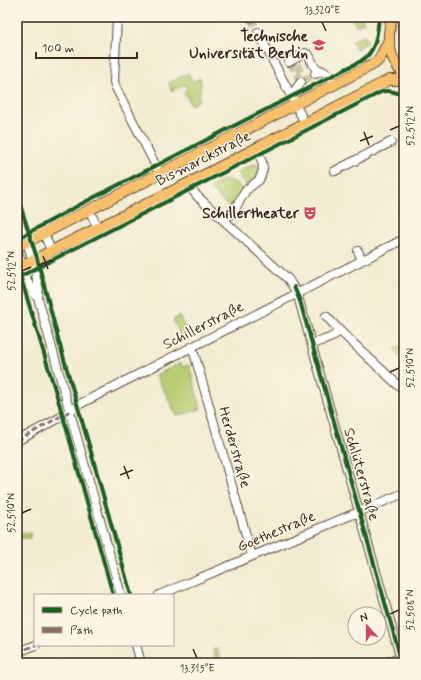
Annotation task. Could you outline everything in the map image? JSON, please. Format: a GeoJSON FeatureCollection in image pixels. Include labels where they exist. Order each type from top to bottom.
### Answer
{"type":"FeatureCollection","features":[{"type":"Feature","properties":{"kind":"main road"},"geometry":{"type":"LineString","coordinates":[[392,17],[388,42],[392,56],[404,75]]}},
{"type":"Feature","properties":{"kind":"main road","name":"Bismarckstraße"},"geometry":{"type":"LineString","coordinates":[[17,248],[295,104],[332,80],[376,62],[388,42]]}},
{"type":"Feature","properties":{"kind":"main road","name":"Bismarckstraße"},"geometry":{"type":"LineString","coordinates":[[20,266],[187,184],[384,82],[389,80],[404,80]]}},
{"type":"Feature","properties":{"kind":"street"},"geometry":{"type":"LineString","coordinates":[[117,17],[114,82],[160,174]]}},
{"type":"Feature","properties":{"kind":"street"},"geometry":{"type":"LineString","coordinates":[[258,32],[305,123]]}},
{"type":"Feature","properties":{"kind":"street"},"geometry":{"type":"LineString","coordinates":[[290,62],[305,54],[313,65],[332,80]]}},
{"type":"Feature","properties":{"kind":"street"},"geometry":{"type":"LineString","coordinates":[[295,104],[293,93],[301,82]]}},
{"type":"Feature","properties":{"kind":"street"},"geometry":{"type":"LineString","coordinates":[[335,171],[392,142]]}},
{"type":"Feature","properties":{"kind":"street"},"geometry":{"type":"LineString","coordinates":[[224,221],[235,209],[246,190],[259,180],[261,176],[263,169],[257,148]]}},
{"type":"Feature","properties":{"kind":"street","name":"Schlüterstraße"},"geometry":{"type":"LineString","coordinates":[[187,184],[198,197],[288,279],[297,293],[402,659]]}},
{"type":"Feature","properties":{"kind":"street"},"geometry":{"type":"LineString","coordinates":[[89,210],[98,228]]}},
{"type":"Feature","properties":{"kind":"street"},"geometry":{"type":"LineString","coordinates":[[17,214],[32,260],[38,285],[38,298],[121,594]]}},
{"type":"Feature","properties":{"kind":"street"},"geometry":{"type":"LineString","coordinates":[[44,234],[51,251]]}},
{"type":"Feature","properties":{"kind":"street","name":"Schillerstraße"},"geometry":{"type":"LineString","coordinates":[[17,442],[70,411],[78,404],[404,239]]}},
{"type":"Feature","properties":{"kind":"street"},"geometry":{"type":"LineString","coordinates":[[17,248],[20,266],[32,292],[38,298]]}},
{"type":"Feature","properties":{"kind":"street"},"geometry":{"type":"LineString","coordinates":[[358,251],[362,260]]}},
{"type":"Feature","properties":{"kind":"street"},"geometry":{"type":"LineString","coordinates":[[326,316],[399,386]]}},
{"type":"Feature","properties":{"kind":"street"},"geometry":{"type":"LineString","coordinates":[[312,344],[330,338],[340,331]]}},
{"type":"Feature","properties":{"kind":"street","name":"Herderstraße"},"geometry":{"type":"LineString","coordinates":[[190,347],[194,353],[252,556]]}},
{"type":"Feature","properties":{"kind":"street","name":"Goethestraße"},"geometry":{"type":"LineString","coordinates":[[161,594],[404,493]]}},
{"type":"Feature","properties":{"kind":"street"},"geometry":{"type":"LineString","coordinates":[[17,652],[34,646]]}},
{"type":"Feature","properties":{"kind":"street"},"geometry":{"type":"LineString","coordinates":[[136,646],[141,663]]}},
{"type":"Feature","properties":{"kind":"street"},"geometry":{"type":"LineString","coordinates":[[383,663],[402,659]]}},
{"type":"Feature","properties":{"kind":"green space"},"geometry":{"type":"Polygon","coordinates":[[[351,17],[361,17],[364,22],[356,26],[351,17]]]}},
{"type":"Feature","properties":{"kind":"green space"},"geometry":{"type":"Polygon","coordinates":[[[399,17],[404,19],[404,59],[398,38],[399,17]]]}},
{"type":"Feature","properties":{"kind":"green space"},"geometry":{"type":"Polygon","coordinates":[[[364,35],[368,42],[356,49],[352,41],[364,35]]]}},
{"type":"Feature","properties":{"kind":"green space"},"geometry":{"type":"Polygon","coordinates":[[[188,73],[193,82],[200,78],[201,84],[199,100],[191,105],[184,91],[187,89],[185,84],[172,91],[169,83],[188,73]]]}},
{"type":"Feature","properties":{"kind":"green space"},"geometry":{"type":"Polygon","coordinates":[[[255,164],[260,170],[257,178],[248,185],[244,183],[239,172],[255,164]]]}},
{"type":"Feature","properties":{"kind":"green space"},"geometry":{"type":"Polygon","coordinates":[[[223,180],[235,182],[242,189],[233,205],[228,206],[211,190],[212,186],[223,180]]]}},
{"type":"Feature","properties":{"kind":"green space"},"geometry":{"type":"Polygon","coordinates":[[[179,316],[189,335],[182,339],[173,320],[179,316]]]}},
{"type":"Feature","properties":{"kind":"green space"},"geometry":{"type":"Polygon","coordinates":[[[404,344],[404,355],[400,358],[395,349],[404,344]]]}},
{"type":"Feature","properties":{"kind":"green space"},"geometry":{"type":"Polygon","coordinates":[[[181,363],[182,367],[189,365],[201,409],[177,416],[156,375],[181,363]]]}},
{"type":"Feature","properties":{"kind":"green space"},"geometry":{"type":"Polygon","coordinates":[[[17,533],[30,533],[30,538],[17,538],[17,533]]]}},
{"type":"Feature","properties":{"kind":"green space"},"geometry":{"type":"Polygon","coordinates":[[[217,649],[221,663],[217,663],[213,650],[217,649]]]}},
{"type":"Feature","properties":{"kind":"tunnel"},"geometry":{"type":"LineString","coordinates":[[251,18],[258,32]]}},
{"type":"Feature","properties":{"kind":"tunnel"},"geometry":{"type":"LineString","coordinates":[[291,63],[301,82],[315,74]]}},
{"type":"Feature","properties":{"kind":"tunnel"},"geometry":{"type":"LineString","coordinates":[[295,70],[310,63]]}},
{"type":"Feature","properties":{"kind":"marked path"},"geometry":{"type":"LineString","coordinates":[[399,386],[404,390]]}},
{"type":"Feature","properties":{"kind":"marked path"},"geometry":{"type":"LineString","coordinates":[[17,441],[70,411]]}},
{"type":"Feature","properties":{"kind":"marked path"},"geometry":{"type":"LineString","coordinates":[[17,652],[34,646]]}},
{"type":"Feature","properties":{"kind":"cycle path"},"geometry":{"type":"LineString","coordinates":[[17,239],[81,204],[361,61],[373,47],[377,36],[379,17]]}},
{"type":"Feature","properties":{"kind":"cycle path"},"geometry":{"type":"LineString","coordinates":[[17,278],[381,92],[390,91],[404,96]]}},
{"type":"Feature","properties":{"kind":"cycle path"},"geometry":{"type":"LineString","coordinates":[[17,195],[37,258],[59,342],[131,594]]}},
{"type":"Feature","properties":{"kind":"cycle path"},"geometry":{"type":"LineString","coordinates":[[17,265],[63,416],[113,594]]}},
{"type":"Feature","properties":{"kind":"cycle path"},"geometry":{"type":"LineString","coordinates":[[294,287],[300,301],[402,663]]}},
{"type":"Feature","properties":{"kind":"place","name":"Technische Universität Berlin"},"geometry":{"type":"Point","coordinates":[319,45]}},
{"type":"Feature","properties":{"kind":"place","name":"Schillertheater"},"geometry":{"type":"Point","coordinates":[310,213]}}]}
